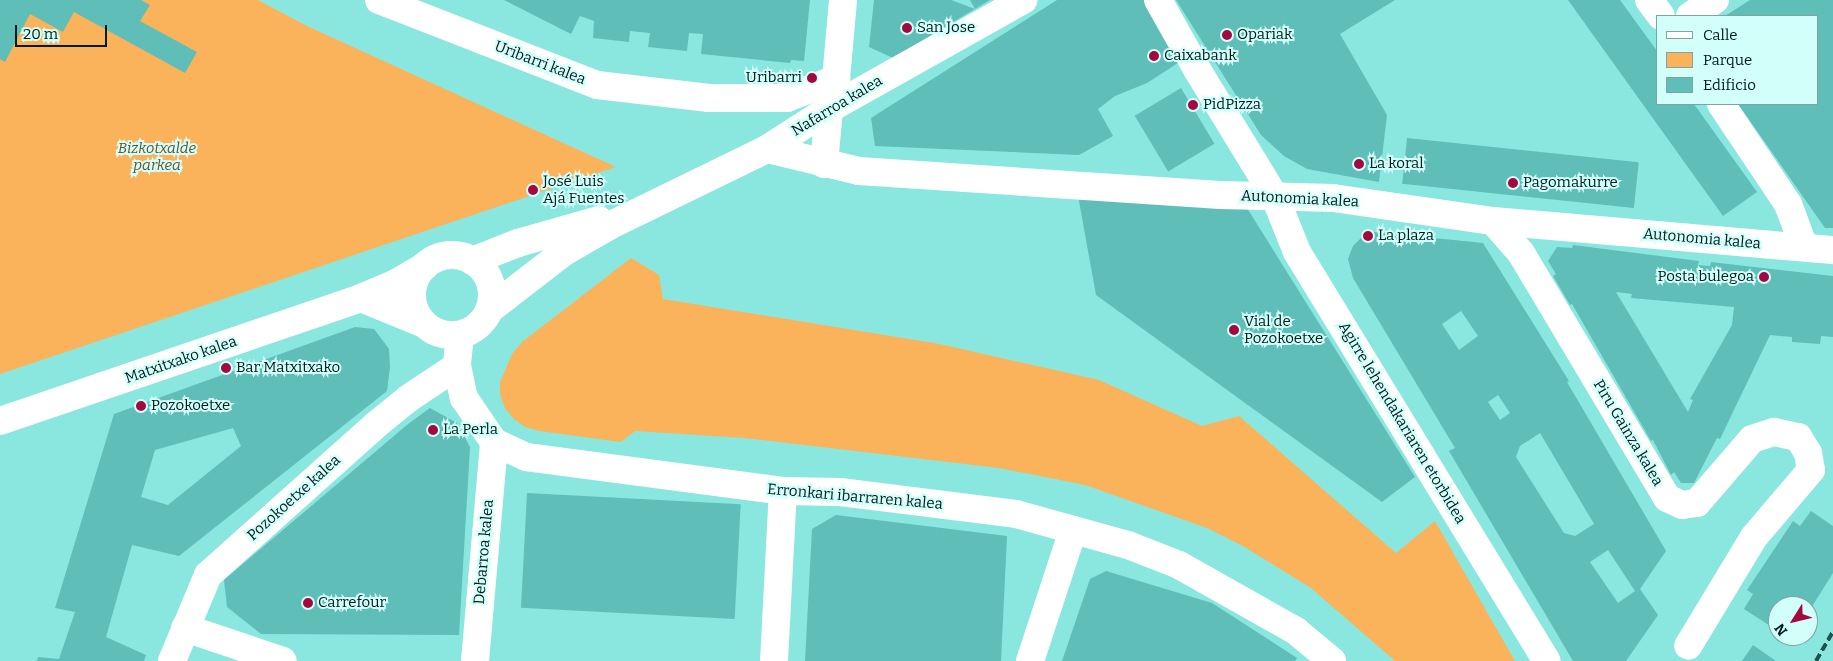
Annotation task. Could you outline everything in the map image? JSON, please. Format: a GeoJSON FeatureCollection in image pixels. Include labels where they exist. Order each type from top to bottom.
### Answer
{"type":"FeatureCollection","features":[{"type":"Feature","properties":{"kind":"street","name":"Uribarri kalea"},"geometry":{"type":"LineString","coordinates":[[379,0],[596,85],[709,98],[787,98],[805,93],[836,79]]}},
{"type":"Feature","properties":{"kind":"street"},"geometry":{"type":"LineString","coordinates":[[824,164],[829,109],[836,79],[843,0]]}},
{"type":"Feature","properties":{"kind":"street","name":"Nafarroa kalea"},"geometry":{"type":"LineString","coordinates":[[489,310],[564,252],[648,206],[767,150],[829,109],[1022,0]]}},
{"type":"Feature","properties":{"kind":"street","name":"Agirre lehendakariaren etorbidea"},"geometry":{"type":"LineString","coordinates":[[1158,0],[1198,71],[1275,198],[1297,252],[1547,661]]}},
{"type":"Feature","properties":{"kind":"street"},"geometry":{"type":"LineString","coordinates":[[1649,0],[1660,15]]}},
{"type":"Feature","properties":{"kind":"street"},"geometry":{"type":"LineString","coordinates":[[1692,15],[1715,0]]}},
{"type":"Feature","properties":{"kind":"street"},"geometry":{"type":"LineString","coordinates":[[836,79],[866,88]]}},
{"type":"Feature","properties":{"kind":"street"},"geometry":{"type":"LineString","coordinates":[[787,98],[803,126]]}},
{"type":"Feature","properties":{"kind":"street"},"geometry":{"type":"LineString","coordinates":[[1722,105],[1788,204],[1804,247]]}},
{"type":"Feature","properties":{"kind":"street","name":"Autonomia kalea"},"geometry":{"type":"LineString","coordinates":[[767,150],[859,172],[1275,198],[1333,198],[1493,221],[1833,250]]}},
{"type":"Feature","properties":{"kind":"street","name":"Nafarroa kalea"},"geometry":{"type":"LineString","coordinates":[[472,261],[518,243],[648,206]]}},
{"type":"Feature","properties":{"kind":"street","name":"Piru Gainza kalea"},"geometry":{"type":"LineString","coordinates":[[1493,221],[1521,254],[1667,498],[1682,505],[1697,503],[1752,439],[1774,432],[1798,437],[1808,453],[1812,470],[1754,537],[1688,646]]}},
{"type":"Feature","properties":{"kind":"street"},"geometry":{"type":"LineString","coordinates":[[361,298],[424,324],[433,330],[446,334],[460,334],[478,325],[489,310],[491,285],[486,273],[472,261],[454,255],[441,256],[425,266],[414,281],[412,294],[417,315],[424,324]]}},
{"type":"Feature","properties":{"kind":"street","name":"Matxitxako kalea"},"geometry":{"type":"LineString","coordinates":[[0,421],[361,298],[394,284],[425,266]]}},
{"type":"Feature","properties":{"kind":"street"},"geometry":{"type":"LineString","coordinates":[[460,334],[457,366],[464,398],[494,442]]}},
{"type":"Feature","properties":{"kind":"street","name":"Pozokoetxe kalea"},"geometry":{"type":"LineString","coordinates":[[172,661],[208,575],[377,424],[409,398],[457,366]]}},
{"type":"Feature","properties":{"kind":"street","name":"Erronkari ibarraren kalea"},"geometry":{"type":"LineString","coordinates":[[494,442],[526,457],[782,491],[840,492],[1016,514],[1128,545],[1179,565],[1296,631],[1330,660]]}},
{"type":"Feature","properties":{"kind":"street","name":"Debarroa kalea"},"geometry":{"type":"LineString","coordinates":[[475,661],[494,442]]}},
{"type":"Feature","properties":{"kind":"street"},"geometry":{"type":"LineString","coordinates":[[774,661],[782,491]]}},
{"type":"Feature","properties":{"kind":"street"},"geometry":{"type":"LineString","coordinates":[[1030,661],[1072,530]]}},
{"type":"Feature","properties":{"kind":"street"},"geometry":{"type":"LineString","coordinates":[[185,628],[283,661]]}},
{"type":"Feature","properties":{"kind":"green space","name":"Bizkotxalde parkea"},"geometry":{"type":"Polygon","coordinates":[[[0,0],[258,0],[307,26],[616,167],[0,374],[0,0]]]}},
{"type":"Feature","properties":{"kind":"green space"},"geometry":{"type":"Polygon","coordinates":[[[631,258],[659,275],[663,299],[940,344],[1099,380],[1202,426],[1239,416],[1396,553],[1435,521],[1515,661],[1395,661],[1311,588],[1243,546],[1207,528],[1085,485],[999,468],[744,438],[635,431],[621,442],[539,431],[525,427],[514,419],[505,408],[500,395],[500,382],[512,354],[522,342],[631,258]]]}},
{"type":"Feature","properties":{"kind":"building"},"geometry":{"type":"Polygon","coordinates":[[[0,0],[141,0],[150,5],[140,21],[197,52],[185,73],[74,12],[63,32],[30,14],[5,62],[0,59],[0,0]]]}},
{"type":"Feature","properties":{"kind":"building"},"geometry":{"type":"Polygon","coordinates":[[[504,0],[810,0],[804,61],[791,60],[790,63],[701,54],[703,34],[689,33],[687,51],[648,47],[650,33],[630,31],[629,42],[593,38],[594,21],[580,16],[571,34],[504,0]]]}},
{"type":"Feature","properties":{"kind":"building","name":"San Jose"},"geometry":{"type":"Polygon","coordinates":[[[874,0],[951,0],[975,9],[893,58],[869,47],[874,0]]]}},
{"type":"Feature","properties":{"kind":"building"},"geometry":{"type":"Polygon","coordinates":[[[970,0],[990,0],[975,9],[970,0]]]}},
{"type":"Feature","properties":{"kind":"building"},"geometry":{"type":"Polygon","coordinates":[[[1057,0],[1144,0],[1181,61],[1147,83],[1115,96],[1098,109],[1113,136],[1079,155],[875,146],[871,118],[1057,0]]]}},
{"type":"Feature","properties":{"kind":"building"},"geometry":{"type":"Polygon","coordinates":[[[1176,0],[1395,0],[1340,34],[1387,115],[1379,182],[1307,169],[1284,156],[1261,135],[1176,0]]]}},
{"type":"Feature","properties":{"kind":"building"},"geometry":{"type":"Polygon","coordinates":[[[1568,0],[1620,0],[1656,50],[1656,105],[1695,105],[1757,192],[1723,216],[1568,0]]]}},
{"type":"Feature","properties":{"kind":"building"},"geometry":{"type":"Polygon","coordinates":[[[1750,0],[1833,0],[1833,228],[1825,228],[1739,105],[1818,105],[1818,15],[1727,15],[1750,0]]]}},
{"type":"Feature","properties":{"kind":"building"},"geometry":{"type":"Polygon","coordinates":[[[1181,88],[1214,144],[1168,172],[1135,116],[1181,88]]]}},
{"type":"Feature","properties":{"kind":"building"},"geometry":{"type":"Polygon","coordinates":[[[1407,138],[1639,162],[1634,208],[1402,184],[1407,138]]]}},
{"type":"Feature","properties":{"kind":"building","name":"Vial de Pozokoetxe"},"geometry":{"type":"Polygon","coordinates":[[[1077,190],[1242,200],[1415,477],[1382,502],[1096,295],[1077,190]]]}},
{"type":"Feature","properties":{"kind":"building"},"geometry":{"type":"Polygon","coordinates":[[[1375,232],[1483,243],[1569,381],[1567,382],[1666,551],[1640,589],[1658,615],[1626,661],[1573,661],[1449,451],[1455,448],[1353,278],[1348,259],[1353,246],[1362,237],[1375,232]],[[1461,311],[1442,324],[1459,350],[1478,336],[1461,311]],[[1498,395],[1488,402],[1500,420],[1510,413],[1498,395]],[[1540,433],[1520,446],[1516,457],[1564,533],[1575,536],[1594,524],[1540,433]],[[1608,550],[1590,562],[1618,603],[1635,591],[1608,550]]]}},
{"type":"Feature","properties":{"kind":"building"},"geometry":{"type":"Polygon","coordinates":[[[1573,245],[1699,261],[1698,265],[1710,266],[1711,262],[1833,276],[1833,337],[1821,336],[1820,344],[1792,342],[1792,337],[1770,335],[1720,439],[1717,438],[1694,483],[1681,483],[1674,472],[1671,475],[1653,440],[1651,441],[1572,304],[1570,305],[1553,276],[1556,274],[1548,261],[1557,247],[1572,248],[1573,245]],[[1616,292],[1688,412],[1693,400],[1690,399],[1732,325],[1734,307],[1631,298],[1632,294],[1616,292]]]}},
{"type":"Feature","properties":{"kind":"building"},"geometry":{"type":"Polygon","coordinates":[[[355,327],[374,329],[389,349],[390,367],[387,391],[179,556],[132,545],[106,637],[146,655],[144,661],[37,661],[38,657],[59,659],[75,612],[55,608],[114,414],[355,327]],[[233,428],[155,450],[141,497],[168,505],[241,446],[233,428]]]}},
{"type":"Feature","properties":{"kind":"building"},"geometry":{"type":"Polygon","coordinates":[[[430,408],[457,423],[470,447],[459,635],[261,634],[227,607],[224,580],[408,424],[430,408]]]}},
{"type":"Feature","properties":{"kind":"building"},"geometry":{"type":"Polygon","coordinates":[[[527,493],[741,504],[735,619],[521,608],[527,493]]]}},
{"type":"Feature","properties":{"kind":"building"},"geometry":{"type":"Polygon","coordinates":[[[1811,511],[1833,526],[1833,573],[1818,597],[1768,596],[1768,625],[1744,609],[1753,594],[1747,590],[1793,521],[1800,526],[1811,511]]]}},
{"type":"Feature","properties":{"kind":"building"},"geometry":{"type":"Polygon","coordinates":[[[836,515],[1007,536],[1001,661],[805,661],[812,529],[836,515]]]}},
{"type":"Feature","properties":{"kind":"building"},"geometry":{"type":"Polygon","coordinates":[[[1106,571],[1212,603],[1297,658],[1295,661],[1062,661],[1090,579],[1106,571]]]}},
{"type":"Feature","properties":{"kind":"building"},"geometry":{"type":"Polygon","coordinates":[[[1753,645],[1776,661],[1742,661],[1753,645]]]}},
{"type":"Feature","properties":{"kind":"railway"},"geometry":{"type":"LineString","coordinates":[[1816,661],[1833,631]]}},
{"type":"Feature","properties":{"kind":"place","name":"San Jose"},"geometry":{"type":"Point","coordinates":[907,28]}},
{"type":"Feature","properties":{"kind":"place","name":"Opariak"},"geometry":{"type":"Point","coordinates":[1227,35]}},
{"type":"Feature","properties":{"kind":"place","name":"Caixabank"},"geometry":{"type":"Point","coordinates":[1154,56]}},
{"type":"Feature","properties":{"kind":"place","name":"Uribarri"},"geometry":{"type":"Point","coordinates":[812,78]}},
{"type":"Feature","properties":{"kind":"place","name":"PidPizza"},"geometry":{"type":"Point","coordinates":[1193,105]}},
{"type":"Feature","properties":{"kind":"place","name":"La koral"},"geometry":{"type":"Point","coordinates":[1359,164]}},
{"type":"Feature","properties":{"kind":"place","name":"Pagomakurre"},"geometry":{"type":"Point","coordinates":[1513,183]}},
{"type":"Feature","properties":{"kind":"place","name":"José Luis Ajá Fuentes"},"geometry":{"type":"Point","coordinates":[533,190]}},
{"type":"Feature","properties":{"kind":"place","name":"La plaza"},"geometry":{"type":"Point","coordinates":[1368,236]}},
{"type":"Feature","properties":{"kind":"place","name":"Posta bulegoa"},"geometry":{"type":"Point","coordinates":[1764,277]}},
{"type":"Feature","properties":{"kind":"place","name":"Vial de Pozokoetxe"},"geometry":{"type":"Point","coordinates":[1234,330]}},
{"type":"Feature","properties":{"kind":"place","name":"Bar Matxitxako"},"geometry":{"type":"Point","coordinates":[226,368]}},
{"type":"Feature","properties":{"kind":"place","name":"Pozokoetxe"},"geometry":{"type":"Point","coordinates":[141,406]}},
{"type":"Feature","properties":{"kind":"place","name":"La Perla"},"geometry":{"type":"Point","coordinates":[433,430]}},
{"type":"Feature","properties":{"kind":"place","name":"Carrefour"},"geometry":{"type":"Point","coordinates":[308,603]}}]}
